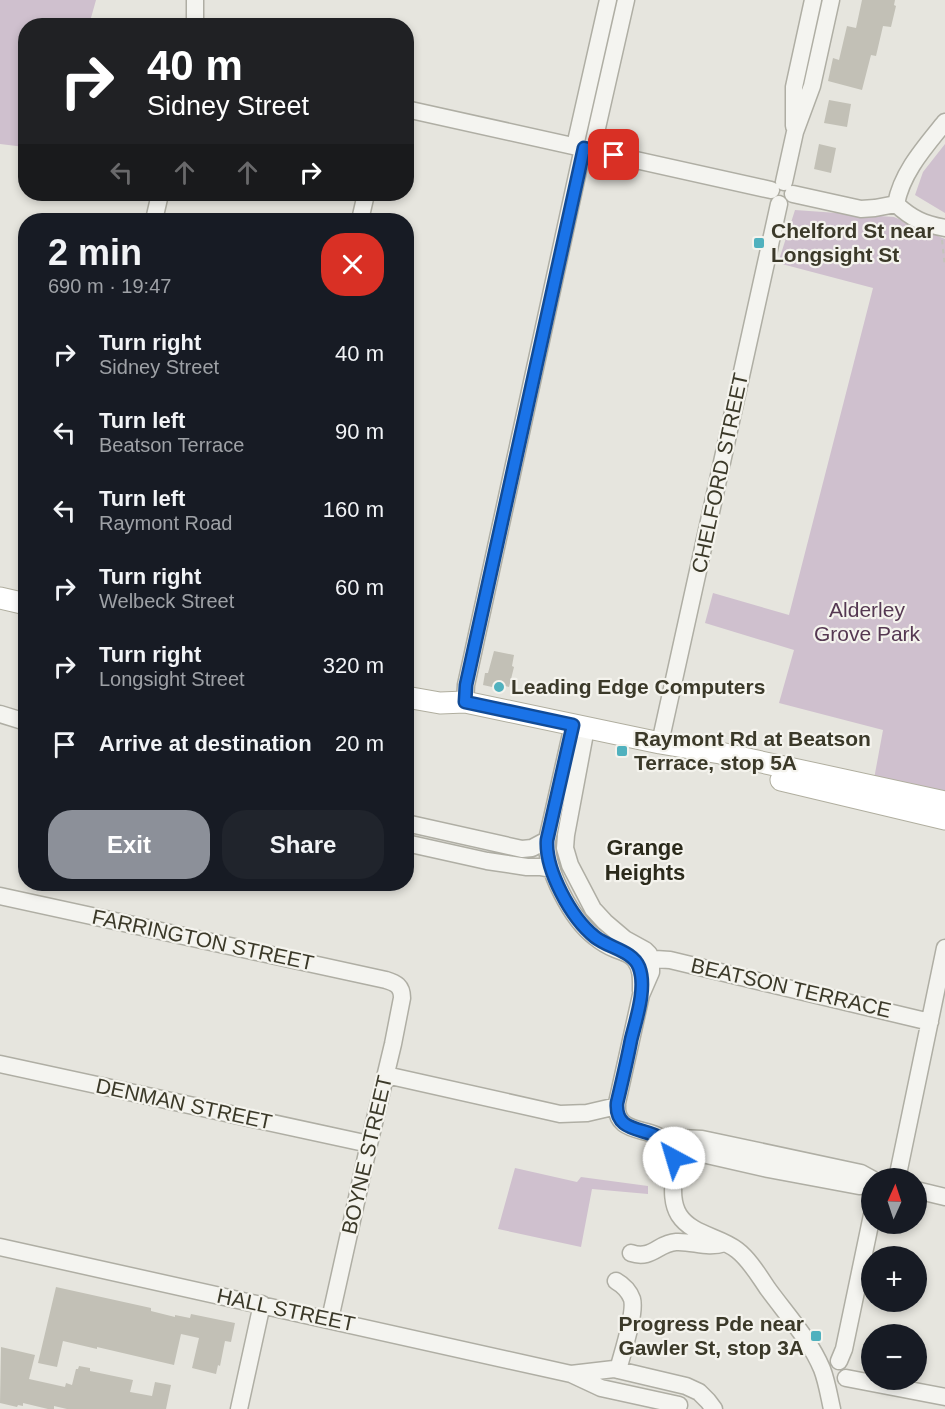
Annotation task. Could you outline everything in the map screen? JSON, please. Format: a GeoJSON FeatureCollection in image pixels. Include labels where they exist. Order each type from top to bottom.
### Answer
{"type":"FeatureCollection","features":[{"type":"Feature","properties":{"kind":"main road"},"geometry":{"type":"LineString","coordinates":[[0,598],[18,602]]}},
{"type":"Feature","properties":{"kind":"main road"},"geometry":{"type":"LineString","coordinates":[[414,685],[443,692],[465,702],[579,727],[720,753],[945,802]]}},
{"type":"Feature","properties":{"kind":"main road"},"geometry":{"type":"LineString","coordinates":[[414,698],[440,703],[465,702]]}},
{"type":"Feature","properties":{"kind":"main road"},"geometry":{"type":"LineString","coordinates":[[660,743],[716,765],[945,819]]}},
{"type":"Feature","properties":{"kind":"street"},"geometry":{"type":"LineString","coordinates":[[195,0],[195,18]]}},
{"type":"Feature","properties":{"kind":"street"},"geometry":{"type":"LineString","coordinates":[[465,702],[466,685],[584,148],[608,0]]}},
{"type":"Feature","properties":{"kind":"street"},"geometry":{"type":"LineString","coordinates":[[584,148],[626,0]]}},
{"type":"Feature","properties":{"kind":"street","name":"CHELFORD STREET"},"geometry":{"type":"LineString","coordinates":[[795,132],[793,92],[813,0]]}},
{"type":"Feature","properties":{"kind":"street","name":"CHELFORD STREET"},"geometry":{"type":"LineString","coordinates":[[660,743],[795,132],[812,86],[831,0]]}},
{"type":"Feature","properties":{"kind":"street"},"geometry":{"type":"LineString","coordinates":[[414,111],[861,209],[896,204],[916,220],[943,228]]}},
{"type":"Feature","properties":{"kind":"street"},"geometry":{"type":"LineString","coordinates":[[896,204],[907,174],[945,122]]}},
{"type":"Feature","properties":{"kind":"street"},"geometry":{"type":"LineString","coordinates":[[0,714],[18,720]]}},
{"type":"Feature","properties":{"kind":"street","name":"BEATSON TERRACE"},"geometry":{"type":"LineString","coordinates":[[579,727],[565,798],[567,854],[573,871],[596,913],[625,939],[645,950],[644,961]]}},
{"type":"Feature","properties":{"kind":"street","name":"BEATSON TERRACE"},"geometry":{"type":"LineString","coordinates":[[565,798],[547,840],[547,855],[551,869],[568,904],[586,929],[601,941],[644,961],[670,960],[930,1022]]}},
{"type":"Feature","properties":{"kind":"street"},"geometry":{"type":"LineString","coordinates":[[414,825],[515,848],[530,849],[547,840]]}},
{"type":"Feature","properties":{"kind":"street"},"geometry":{"type":"LineString","coordinates":[[414,845],[515,866],[551,869]]}},
{"type":"Feature","properties":{"kind":"street"},"geometry":{"type":"LineString","coordinates":[[515,848],[515,866]]}},
{"type":"Feature","properties":{"kind":"street","name":"FARRINGTON STREET"},"geometry":{"type":"LineString","coordinates":[[0,896],[386,980],[395,984],[402,991]]}},
{"type":"Feature","properties":{"kind":"street"},"geometry":{"type":"LineString","coordinates":[[899,1168],[945,948]]}},
{"type":"Feature","properties":{"kind":"street"},"geometry":{"type":"LineString","coordinates":[[644,961],[641,995],[617,1111],[624,1124],[651,1133],[669,1147],[768,1169],[861,1186]]}},
{"type":"Feature","properties":{"kind":"street","name":"BOYNE STREET"},"geometry":{"type":"LineString","coordinates":[[330,1319],[393,1044],[402,991]]}},
{"type":"Feature","properties":{"kind":"street","name":"DENMAN STREET"},"geometry":{"type":"LineString","coordinates":[[0,1064],[369,1144]]}},
{"type":"Feature","properties":{"kind":"street"},"geometry":{"type":"LineString","coordinates":[[386,1075],[560,1114],[587,1124],[598,1122],[617,1111]]}},
{"type":"Feature","properties":{"kind":"street"},"geometry":{"type":"LineString","coordinates":[[669,1147],[681,1137],[702,1139],[861,1173]]}},
{"type":"Feature","properties":{"kind":"street"},"geometry":{"type":"LineString","coordinates":[[669,1147],[674,1161],[672,1193],[678,1213],[692,1228],[725,1243],[747,1260],[805,1339],[822,1371],[830,1401]]}},
{"type":"Feature","properties":{"kind":"street"},"geometry":{"type":"LineString","coordinates":[[927,1193],[945,1197]]}},
{"type":"Feature","properties":{"kind":"street"},"geometry":{"type":"LineString","coordinates":[[839,1361],[868,1234]]}},
{"type":"Feature","properties":{"kind":"street"},"geometry":{"type":"LineString","coordinates":[[631,1253],[649,1254],[677,1242],[706,1246],[725,1243]]}},
{"type":"Feature","properties":{"kind":"street","name":"HALL STREET"},"geometry":{"type":"LineString","coordinates":[[0,1247],[572,1374],[601,1388],[679,1405]]}},
{"type":"Feature","properties":{"kind":"street"},"geometry":{"type":"LineString","coordinates":[[616,1281],[623,1285],[632,1303],[618,1370]]}},
{"type":"Feature","properties":{"kind":"street"},"geometry":{"type":"LineString","coordinates":[[239,1409],[262,1305]]}},
{"type":"Feature","properties":{"kind":"street"},"geometry":{"type":"LineString","coordinates":[[817,1360],[839,1361],[846,1368],[846,1378],[830,1401]]}},
{"type":"Feature","properties":{"kind":"street","name":"HALL STREET"},"geometry":{"type":"LineString","coordinates":[[572,1374],[609,1369],[689,1387],[697,1390],[714,1409]]}},
{"type":"Feature","properties":{"kind":"street"},"geometry":{"type":"LineString","coordinates":[[846,1378],[945,1397]]}},
{"type":"Feature","properties":{"kind":"path"},"geometry":{"type":"LineString","coordinates":[[943,228],[945,267]]}},
{"type":"Feature","properties":{"kind":"green space"},"geometry":{"type":"Polygon","coordinates":[[[0,0],[96,0],[91,18],[18,18],[18,146],[0,144],[0,0]]]}},
{"type":"Feature","properties":{"kind":"green space"},"geometry":{"type":"Polygon","coordinates":[[[945,144],[945,213],[915,195],[923,172],[945,144]]]}},
{"type":"Feature","properties":{"kind":"green space","name":"Alderley Grove Park"},"geometry":{"type":"Polygon","coordinates":[[[795,210],[894,217],[945,239],[945,792],[874,779],[883,730],[779,703],[794,650],[705,623],[713,593],[789,615],[873,288],[778,263],[795,210]]]}},
{"type":"Feature","properties":{"kind":"green space"},"geometry":{"type":"Polygon","coordinates":[[[515,1168],[577,1182],[581,1177],[648,1186],[648,1194],[592,1189],[581,1247],[498,1229],[515,1168]]]}},
{"type":"Feature","properties":{"kind":"building"},"geometry":{"type":"Polygon","coordinates":[[[862,0],[895,0],[894,5],[896,6],[891,27],[883,26],[876,56],[871,55],[862,90],[828,81],[833,58],[839,60],[847,26],[856,28],[862,0]]]}},
{"type":"Feature","properties":{"kind":"building"},"geometry":{"type":"Polygon","coordinates":[[[829,100],[851,104],[847,127],[824,123],[829,100]]]}},
{"type":"Feature","properties":{"kind":"building"},"geometry":{"type":"Polygon","coordinates":[[[819,144],[836,148],[831,173],[814,169],[819,144]]]}},
{"type":"Feature","properties":{"kind":"building"},"geometry":{"type":"Polygon","coordinates":[[[494,651],[514,655],[512,666],[514,667],[509,687],[501,685],[501,689],[483,685],[494,651]]]}},
{"type":"Feature","properties":{"kind":"building"},"geometry":{"type":"Polygon","coordinates":[[[56,1287],[151,1308],[151,1311],[175,1317],[175,1315],[190,1318],[191,1314],[235,1323],[231,1342],[225,1341],[216,1374],[192,1368],[199,1338],[181,1334],[174,1365],[63,1341],[57,1367],[38,1363],[56,1287]]]}},
{"type":"Feature","properties":{"kind":"building"},"geometry":{"type":"Polygon","coordinates":[[[1,1347],[35,1355],[29,1379],[65,1387],[66,1383],[72,1385],[79,1366],[90,1368],[90,1371],[133,1380],[130,1392],[152,1396],[155,1382],[171,1385],[166,1409],[67,1409],[54,1406],[54,1409],[48,1409],[23,1403],[23,1406],[18,1405],[17,1407],[0,1403],[1,1347]]]}},
{"type":"Feature","properties":{"kind":"place","name":"Chelford St near Longsight St"},"geometry":{"type":"Point","coordinates":[759,243]}},
{"type":"Feature","properties":{"kind":"place","name":"Leading Edge Computers"},"geometry":{"type":"Point","coordinates":[499,687]}},
{"type":"Feature","properties":{"kind":"place","name":"Raymont Rd at Beatson Terrace, stop 5A"},"geometry":{"type":"Point","coordinates":[622,751]}},
{"type":"Feature","properties":{"kind":"place","name":"Progress Pde near Gawler St, stop 3A"},"geometry":{"type":"Point","coordinates":[816,1336]}},
{"type":"Feature","properties":{"kind":"district","name":"Grange Heights"},"geometry":{"type":"Point","coordinates":[645,860]}},
{"type":"Feature","properties":{"kind":"route"},"geometry":{"type":"LineString","coordinates":[[614,155],[584,148],[466,685],[465,702],[573,725],[547,840],[548,860],[568,904],[586,929],[601,941],[630,955],[638,965],[641,975],[641,995],[617,1103],[617,1114],[620,1121],[629,1127],[651,1133],[667,1142],[674,1158]]}}]}
